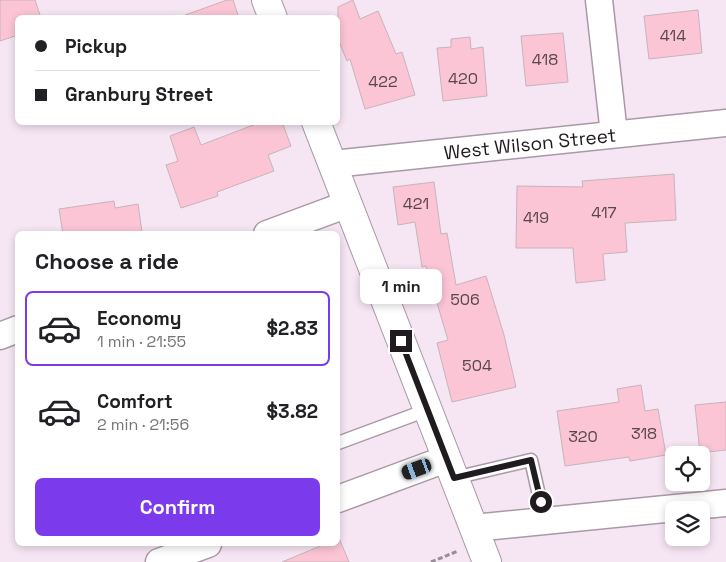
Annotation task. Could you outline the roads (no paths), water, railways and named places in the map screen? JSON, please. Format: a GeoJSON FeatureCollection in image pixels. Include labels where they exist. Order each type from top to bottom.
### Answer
{"type":"FeatureCollection","features":[{"type":"Feature","properties":{"kind":"street"},"geometry":{"type":"LineString","coordinates":[[266,0],[273,15]]}},
{"type":"Feature","properties":{"kind":"street"},"geometry":{"type":"LineString","coordinates":[[599,0],[614,134]]}},
{"type":"Feature","properties":{"kind":"street","name":"West Wilson Street"},"geometry":{"type":"LineString","coordinates":[[332,164],[726,123]]}},
{"type":"Feature","properties":{"kind":"street"},"geometry":{"type":"LineString","coordinates":[[317,125],[487,562]]}},
{"type":"Feature","properties":{"kind":"street"},"geometry":{"type":"LineString","coordinates":[[275,231],[348,204]]}},
{"type":"Feature","properties":{"kind":"street"},"geometry":{"type":"LineString","coordinates":[[0,336],[15,330]]}},
{"type":"Feature","properties":{"kind":"street"},"geometry":{"type":"LineString","coordinates":[[340,498],[450,468]]}},
{"type":"Feature","properties":{"kind":"street"},"geometry":{"type":"LineString","coordinates":[[474,528],[726,503]]}},
{"type":"Feature","properties":{"kind":"street"},"geometry":{"type":"LineString","coordinates":[[159,562],[199,549]]}},
{"type":"Feature","properties":{"kind":"lane"},"geometry":{"type":"LineString","coordinates":[[340,442],[427,410]]}},
{"type":"Feature","properties":{"kind":"lane"},"geometry":{"type":"LineString","coordinates":[[450,468],[531,460],[545,522]]}}]}
